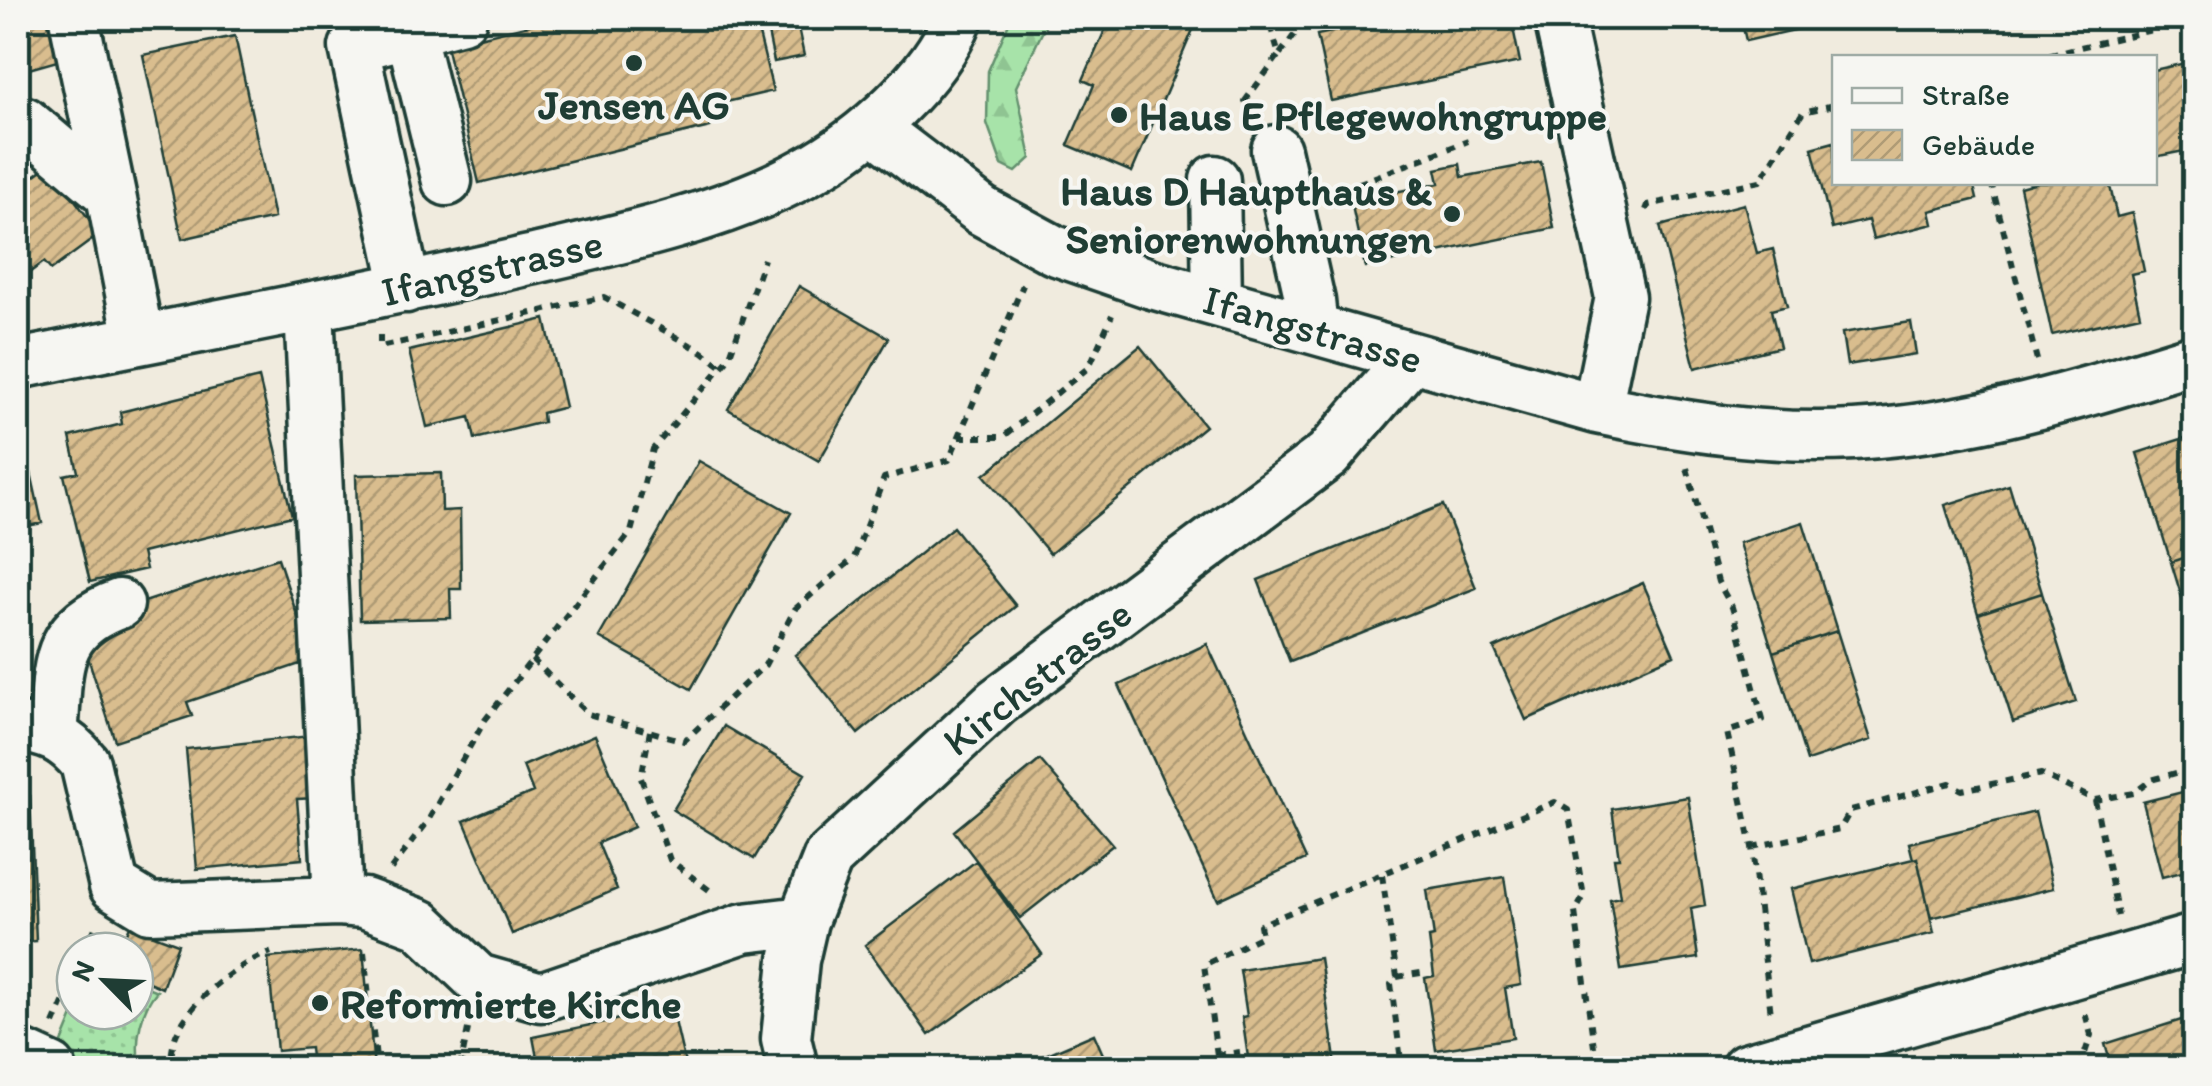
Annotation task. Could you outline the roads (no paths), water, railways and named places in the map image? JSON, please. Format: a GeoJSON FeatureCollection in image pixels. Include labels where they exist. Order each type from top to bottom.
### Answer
{"type":"FeatureCollection","features":[{"type":"Feature","properties":{"kind":"street"},"geometry":{"type":"LineString","coordinates":[[74,18],[139,339]]}},
{"type":"Feature","properties":{"kind":"street"},"geometry":{"type":"LineString","coordinates":[[393,304],[354,47],[462,18]]}},
{"type":"Feature","properties":{"kind":"street"},"geometry":{"type":"LineString","coordinates":[[872,127],[923,75],[958,18]]}},
{"type":"Feature","properties":{"kind":"street"},"geometry":{"type":"LineString","coordinates":[[1558,18],[1620,297],[1597,408]]}},
{"type":"Feature","properties":{"kind":"street"},"geometry":{"type":"LineString","coordinates":[[410,31],[447,180]]}},
{"type":"Feature","properties":{"kind":"street"},"geometry":{"type":"LineString","coordinates":[[18,124],[25,122],[110,196]]}},
{"type":"Feature","properties":{"kind":"street","name":"Ifangstrasse"},"geometry":{"type":"LineString","coordinates":[[18,364],[309,309],[393,304],[720,209],[806,173],[872,127],[982,211],[1054,250],[1217,302],[1412,357],[1597,408],[1664,422],[1756,434],[1853,435],[1950,424],[2086,394],[2194,360]]}},
{"type":"Feature","properties":{"kind":"street"},"geometry":{"type":"LineString","coordinates":[[1276,150],[1313,329]]}},
{"type":"Feature","properties":{"kind":"street"},"geometry":{"type":"LineString","coordinates":[[1215,180],[1217,302]]}},
{"type":"Feature","properties":{"kind":"street"},"geometry":{"type":"LineString","coordinates":[[309,309],[355,915]]}},
{"type":"Feature","properties":{"kind":"street","name":"Kirchstrasse"},"geometry":{"type":"LineString","coordinates":[[793,1068],[786,1039],[794,960],[803,921],[828,858],[997,702],[1328,455],[1412,357]]}},
{"type":"Feature","properties":{"kind":"street"},"geometry":{"type":"LineString","coordinates":[[119,604],[91,614],[71,633],[35,732],[72,746],[84,762],[114,886],[150,908],[355,915],[420,924],[478,978],[541,997],[744,928],[803,921]]}},
{"type":"Feature","properties":{"kind":"street"},"geometry":{"type":"LineString","coordinates":[[1762,1064],[2194,938]]}},
{"type":"Feature","properties":{"kind":"place","name":"Jensen AG"},"geometry":{"type":"Point","coordinates":[634,63]}},
{"type":"Feature","properties":{"kind":"place","name":"Haus E Pflegewohngruppe"},"geometry":{"type":"Point","coordinates":[1119,115]}},
{"type":"Feature","properties":{"kind":"place","name":"Haus D Haupthaus & Seniorenwohnungen"},"geometry":{"type":"Point","coordinates":[1452,214]}},
{"type":"Feature","properties":{"kind":"place","name":"Reformierte Kirche"},"geometry":{"type":"Point","coordinates":[320,1003]}}]}
